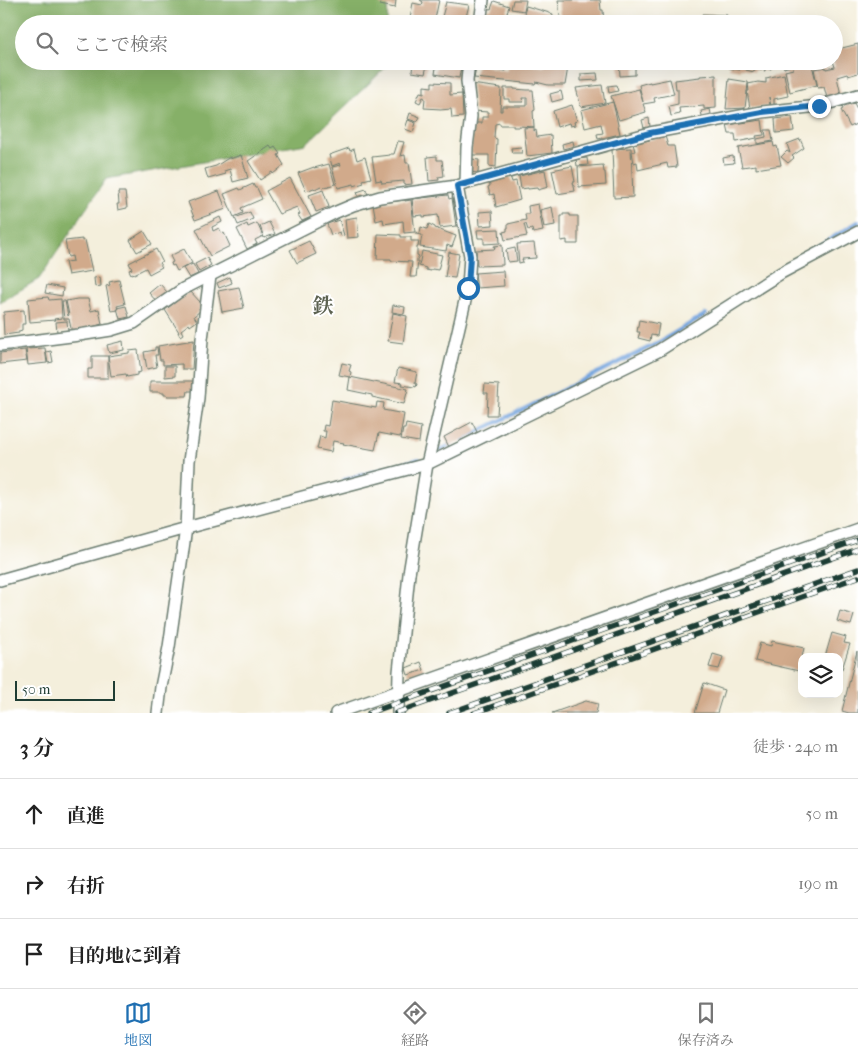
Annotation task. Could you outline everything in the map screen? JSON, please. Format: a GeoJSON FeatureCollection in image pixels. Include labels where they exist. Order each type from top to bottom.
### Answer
{"type":"FeatureCollection","features":[{"type":"Feature","properties":{"kind":"street"},"geometry":{"type":"LineString","coordinates":[[481,15],[483,0]]}},
{"type":"Feature","properties":{"kind":"street"},"geometry":{"type":"LineString","coordinates":[[398,713],[403,629],[409,574],[427,464],[468,288],[470,256],[461,185],[470,116],[467,81],[469,70]]}},
{"type":"Feature","properties":{"kind":"street"},"geometry":{"type":"LineString","coordinates":[[0,345],[111,330],[134,324],[183,289],[334,213],[380,197],[461,185],[650,133],[762,112],[819,106],[858,95]]}},
{"type":"Feature","properties":{"kind":"street"},"geometry":{"type":"LineString","coordinates":[[0,580],[427,464],[658,351],[781,273],[858,232]]}},
{"type":"Feature","properties":{"kind":"street"},"geometry":{"type":"LineString","coordinates":[[158,713],[186,528],[189,461],[198,398],[202,339],[210,276]]}},
{"type":"Feature","properties":{"kind":"street"},"geometry":{"type":"LineString","coordinates":[[336,713],[858,529]]}},
{"type":"Feature","properties":{"kind":"green space"},"geometry":{"type":"Polygon","coordinates":[[[0,0],[388,0],[387,15],[15,15],[15,70],[383,70],[306,144],[106,179],[39,279],[0,302],[0,0]]]}},
{"type":"Feature","properties":{"kind":"building"},"geometry":{"type":"Polygon","coordinates":[[[381,0],[396,0],[395,8],[380,5],[381,0]]]}},
{"type":"Feature","properties":{"kind":"building"},"geometry":{"type":"Polygon","coordinates":[[[420,0],[439,0],[436,15],[411,15],[413,3],[422,5],[423,2],[420,0]]]}},
{"type":"Feature","properties":{"kind":"building"},"geometry":{"type":"Polygon","coordinates":[[[513,0],[526,0],[524,11],[511,9],[513,0]]]}},
{"type":"Feature","properties":{"kind":"building"},"geometry":{"type":"Polygon","coordinates":[[[558,0],[600,0],[603,15],[560,15],[558,0]]]}},
{"type":"Feature","properties":{"kind":"building"},"geometry":{"type":"Polygon","coordinates":[[[494,1],[509,6],[507,13],[513,15],[486,15],[488,8],[491,9],[494,1]]]}},
{"type":"Feature","properties":{"kind":"building"},"geometry":{"type":"Polygon","coordinates":[[[446,2],[469,5],[466,15],[442,15],[446,2]]]}},
{"type":"Feature","properties":{"kind":"building"},"geometry":{"type":"Polygon","coordinates":[[[526,6],[553,15],[524,15],[526,6]]]}},
{"type":"Feature","properties":{"kind":"building"},"geometry":{"type":"Polygon","coordinates":[[[858,44],[858,73],[837,77],[841,95],[827,98],[824,87],[818,88],[814,70],[843,70],[843,48],[858,44]]]}},
{"type":"Feature","properties":{"kind":"building"},"geometry":{"type":"Polygon","coordinates":[[[412,70],[426,70],[425,74],[412,72],[412,70]]]}},
{"type":"Feature","properties":{"kind":"building"},"geometry":{"type":"Polygon","coordinates":[[[436,70],[460,70],[459,78],[435,74],[436,70]]]}},
{"type":"Feature","properties":{"kind":"building"},"geometry":{"type":"Polygon","coordinates":[[[476,70],[568,70],[565,85],[474,78],[476,70]]]}},
{"type":"Feature","properties":{"kind":"building"},"geometry":{"type":"Polygon","coordinates":[[[620,70],[635,70],[635,75],[620,76],[620,70]]]}},
{"type":"Feature","properties":{"kind":"building"},"geometry":{"type":"Polygon","coordinates":[[[813,70],[817,85],[790,92],[785,71],[813,70]]]}},
{"type":"Feature","properties":{"kind":"building"},"geometry":{"type":"Polygon","coordinates":[[[597,73],[598,80],[581,81],[581,74],[597,73]]]}},
{"type":"Feature","properties":{"kind":"building"},"geometry":{"type":"Polygon","coordinates":[[[784,74],[788,96],[774,99],[774,106],[771,106],[769,97],[770,106],[750,108],[747,91],[749,91],[748,84],[766,83],[766,78],[784,74]]]}},
{"type":"Feature","properties":{"kind":"building"},"geometry":{"type":"Polygon","coordinates":[[[716,75],[716,108],[704,109],[704,106],[679,108],[680,114],[671,116],[669,106],[678,104],[678,89],[676,89],[675,80],[716,75]]]}},
{"type":"Feature","properties":{"kind":"building"},"geometry":{"type":"Polygon","coordinates":[[[670,79],[674,94],[654,98],[655,102],[643,104],[646,112],[619,120],[611,96],[639,89],[643,102],[639,85],[670,79]]]}},
{"type":"Feature","properties":{"kind":"building"},"geometry":{"type":"Polygon","coordinates":[[[729,79],[748,82],[745,108],[726,109],[729,79]]]}},
{"type":"Feature","properties":{"kind":"building"},"geometry":{"type":"Polygon","coordinates":[[[432,82],[450,83],[450,95],[462,94],[463,117],[452,118],[451,109],[424,108],[425,98],[423,97],[420,103],[416,101],[420,92],[424,93],[424,86],[432,87],[432,82]]]}},
{"type":"Feature","properties":{"kind":"building"},"geometry":{"type":"Polygon","coordinates":[[[471,84],[501,88],[500,111],[502,111],[502,106],[527,106],[527,98],[522,98],[523,102],[509,102],[509,99],[504,99],[504,88],[533,90],[534,127],[513,127],[513,125],[495,124],[494,138],[497,139],[496,167],[489,166],[489,155],[471,154],[473,123],[482,123],[482,117],[488,117],[488,112],[474,111],[471,84]]]}},
{"type":"Feature","properties":{"kind":"building"},"geometry":{"type":"Polygon","coordinates":[[[602,85],[605,103],[581,107],[576,88],[602,85]]]}},
{"type":"Feature","properties":{"kind":"building"},"geometry":{"type":"Polygon","coordinates":[[[616,85],[618,91],[609,93],[608,86],[616,85]]]}},
{"type":"Feature","properties":{"kind":"building"},"geometry":{"type":"Polygon","coordinates":[[[561,91],[563,99],[552,102],[550,94],[561,91]]]}},
{"type":"Feature","properties":{"kind":"building"},"geometry":{"type":"Polygon","coordinates":[[[613,102],[620,134],[598,139],[597,134],[603,133],[601,124],[585,128],[581,110],[613,102]]]}},
{"type":"Feature","properties":{"kind":"building"},"geometry":{"type":"Polygon","coordinates":[[[854,103],[858,111],[858,123],[850,127],[841,110],[843,109],[842,107],[854,103]]]}},
{"type":"Feature","properties":{"kind":"building"},"geometry":{"type":"Polygon","coordinates":[[[572,105],[577,121],[574,122],[575,125],[570,126],[569,123],[557,127],[553,111],[572,105]]]}},
{"type":"Feature","properties":{"kind":"building"},"geometry":{"type":"Polygon","coordinates":[[[710,109],[711,114],[702,116],[701,111],[710,109]]]}},
{"type":"Feature","properties":{"kind":"building"},"geometry":{"type":"Polygon","coordinates":[[[410,113],[420,117],[417,122],[408,119],[410,113]]]}},
{"type":"Feature","properties":{"kind":"building"},"geometry":{"type":"Polygon","coordinates":[[[792,117],[794,131],[776,133],[775,119],[792,117]]]}},
{"type":"Feature","properties":{"kind":"building"},"geometry":{"type":"Polygon","coordinates":[[[649,118],[650,127],[644,128],[642,120],[649,118]]]}},
{"type":"Feature","properties":{"kind":"building"},"geometry":{"type":"Polygon","coordinates":[[[408,120],[416,123],[413,132],[405,129],[408,120]]]}},
{"type":"Feature","properties":{"kind":"building"},"geometry":{"type":"Polygon","coordinates":[[[762,120],[764,135],[756,136],[757,138],[736,142],[735,134],[729,134],[727,125],[762,120]]]}},
{"type":"Feature","properties":{"kind":"building"},"geometry":{"type":"Polygon","coordinates":[[[534,127],[537,137],[551,135],[552,153],[527,156],[524,128],[534,127]]]}},
{"type":"Feature","properties":{"kind":"building"},"geometry":{"type":"Polygon","coordinates":[[[765,130],[771,130],[773,141],[757,144],[757,139],[766,137],[765,130]]]}},
{"type":"Feature","properties":{"kind":"building"},"geometry":{"type":"Polygon","coordinates":[[[665,136],[668,146],[674,146],[677,167],[668,168],[667,163],[638,170],[637,162],[634,163],[632,152],[635,151],[633,144],[665,136]]]}},
{"type":"Feature","properties":{"kind":"building"},"geometry":{"type":"Polygon","coordinates":[[[800,139],[804,148],[792,156],[794,158],[788,163],[781,157],[787,151],[790,153],[787,144],[800,139]]]}},
{"type":"Feature","properties":{"kind":"building"},"geometry":{"type":"Polygon","coordinates":[[[398,141],[404,142],[400,156],[405,155],[406,163],[409,163],[412,184],[404,185],[404,181],[382,183],[381,180],[376,181],[372,157],[394,154],[398,141]]]}},
{"type":"Feature","properties":{"kind":"building"},"geometry":{"type":"Polygon","coordinates":[[[573,141],[574,146],[563,149],[562,144],[573,141]]]}},
{"type":"Feature","properties":{"kind":"building"},"geometry":{"type":"Polygon","coordinates":[[[773,142],[774,147],[777,146],[781,165],[756,169],[756,165],[742,167],[738,148],[773,142]]]}},
{"type":"Feature","properties":{"kind":"building"},"geometry":{"type":"Polygon","coordinates":[[[270,146],[272,149],[275,147],[284,165],[273,174],[272,172],[260,180],[248,161],[270,146]]]}},
{"type":"Feature","properties":{"kind":"building"},"geometry":{"type":"Polygon","coordinates":[[[521,147],[522,153],[512,153],[511,148],[521,147]]]}},
{"type":"Feature","properties":{"kind":"building"},"geometry":{"type":"Polygon","coordinates":[[[349,148],[350,151],[354,149],[357,160],[365,157],[371,178],[363,180],[364,183],[338,188],[332,167],[341,165],[340,163],[332,166],[329,155],[349,148]]]}},
{"type":"Feature","properties":{"kind":"building"},"geometry":{"type":"Polygon","coordinates":[[[631,148],[633,197],[614,198],[612,149],[631,148]]]}},
{"type":"Feature","properties":{"kind":"building"},"geometry":{"type":"Polygon","coordinates":[[[241,155],[248,178],[233,182],[230,169],[224,171],[226,174],[208,179],[205,169],[216,166],[230,157],[230,159],[241,155]]]}},
{"type":"Feature","properties":{"kind":"building"},"geometry":{"type":"Polygon","coordinates":[[[437,156],[437,160],[442,160],[444,176],[438,177],[439,180],[429,181],[427,157],[437,156]]]}},
{"type":"Feature","properties":{"kind":"building"},"geometry":{"type":"Polygon","coordinates":[[[733,156],[734,163],[724,164],[723,158],[733,156]]]}},
{"type":"Feature","properties":{"kind":"building"},"geometry":{"type":"Polygon","coordinates":[[[587,158],[588,165],[577,166],[576,159],[587,158]]]}},
{"type":"Feature","properties":{"kind":"building"},"geometry":{"type":"Polygon","coordinates":[[[471,159],[479,160],[478,173],[470,172],[471,159]]]}},
{"type":"Feature","properties":{"kind":"building"},"geometry":{"type":"Polygon","coordinates":[[[329,164],[335,184],[306,191],[298,173],[329,164]]]}},
{"type":"Feature","properties":{"kind":"building"},"geometry":{"type":"Polygon","coordinates":[[[603,165],[606,185],[579,187],[578,167],[603,165]]]}},
{"type":"Feature","properties":{"kind":"building"},"geometry":{"type":"Polygon","coordinates":[[[572,166],[575,191],[557,194],[552,170],[572,166]]]}},
{"type":"Feature","properties":{"kind":"building"},"geometry":{"type":"Polygon","coordinates":[[[545,170],[548,187],[538,190],[537,188],[521,189],[519,176],[545,170]]]}},
{"type":"Feature","properties":{"kind":"building"},"geometry":{"type":"Polygon","coordinates":[[[510,176],[512,182],[516,181],[520,200],[496,207],[494,194],[490,195],[489,181],[510,176]]]}},
{"type":"Feature","properties":{"kind":"building"},"geometry":{"type":"Polygon","coordinates":[[[290,178],[311,217],[302,221],[298,215],[300,214],[297,207],[279,214],[266,191],[290,178]]]}},
{"type":"Feature","properties":{"kind":"building"},"geometry":{"type":"Polygon","coordinates":[[[253,184],[262,199],[241,208],[243,213],[234,217],[224,194],[253,184]]]}},
{"type":"Feature","properties":{"kind":"building"},"geometry":{"type":"Polygon","coordinates":[[[366,189],[368,195],[359,198],[357,192],[366,189]]]}},
{"type":"Feature","properties":{"kind":"building"},"geometry":{"type":"Polygon","coordinates":[[[323,190],[329,207],[316,212],[309,195],[323,190]]]}},
{"type":"Feature","properties":{"kind":"building"},"geometry":{"type":"Polygon","coordinates":[[[219,191],[226,209],[195,220],[188,202],[219,191]]]}},
{"type":"Feature","properties":{"kind":"building"},"geometry":{"type":"Polygon","coordinates":[[[118,192],[125,192],[127,208],[118,210],[118,192]]]}},
{"type":"Feature","properties":{"kind":"building"},"geometry":{"type":"Polygon","coordinates":[[[448,195],[449,199],[452,198],[456,226],[440,228],[438,215],[414,216],[412,199],[448,195]]]}},
{"type":"Feature","properties":{"kind":"building"},"geometry":{"type":"Polygon","coordinates":[[[411,200],[415,232],[404,233],[403,221],[384,224],[383,219],[376,221],[373,204],[411,200]]]}},
{"type":"Feature","properties":{"kind":"building"},"geometry":{"type":"Polygon","coordinates":[[[538,204],[543,231],[533,233],[532,229],[528,230],[526,224],[524,224],[527,236],[505,240],[503,232],[507,231],[508,224],[526,220],[525,214],[529,214],[528,206],[538,204]]]}},
{"type":"Feature","properties":{"kind":"building"},"geometry":{"type":"Polygon","coordinates":[[[552,207],[555,225],[544,227],[540,210],[552,207]]]}},
{"type":"Feature","properties":{"kind":"building"},"geometry":{"type":"Polygon","coordinates":[[[492,211],[493,225],[480,226],[479,212],[492,211]]]}},
{"type":"Feature","properties":{"kind":"building"},"geometry":{"type":"Polygon","coordinates":[[[250,212],[253,219],[238,225],[235,218],[250,212]]]}},
{"type":"Feature","properties":{"kind":"building"},"geometry":{"type":"Polygon","coordinates":[[[563,214],[578,216],[578,244],[567,244],[567,240],[561,241],[561,216],[563,214]]]}},
{"type":"Feature","properties":{"kind":"building"},"geometry":{"type":"Polygon","coordinates":[[[220,217],[222,222],[212,227],[213,231],[219,228],[222,234],[224,233],[230,246],[210,256],[196,229],[220,217]]]}},
{"type":"Feature","properties":{"kind":"building"},"geometry":{"type":"Polygon","coordinates":[[[357,217],[359,237],[347,238],[345,219],[357,217]]]}},
{"type":"Feature","properties":{"kind":"building"},"geometry":{"type":"Polygon","coordinates":[[[339,220],[344,235],[341,236],[340,232],[331,235],[327,224],[339,220]]]}},
{"type":"Feature","properties":{"kind":"building"},"geometry":{"type":"Polygon","coordinates":[[[269,222],[275,234],[264,238],[260,226],[269,222]]]}},
{"type":"Feature","properties":{"kind":"building"},"geometry":{"type":"Polygon","coordinates":[[[257,223],[263,236],[255,240],[257,244],[247,249],[237,229],[247,224],[248,227],[257,223]]]}},
{"type":"Feature","properties":{"kind":"building"},"geometry":{"type":"Polygon","coordinates":[[[429,224],[456,236],[452,247],[447,245],[446,251],[420,247],[422,235],[416,234],[416,232],[420,233],[421,227],[427,229],[429,224]]]}},
{"type":"Feature","properties":{"kind":"building"},"geometry":{"type":"Polygon","coordinates":[[[499,229],[500,243],[484,244],[484,238],[478,238],[477,230],[499,229]]]}},
{"type":"Feature","properties":{"kind":"building"},"geometry":{"type":"Polygon","coordinates":[[[144,231],[152,244],[137,252],[130,240],[144,231]]]}},
{"type":"Feature","properties":{"kind":"building"},"geometry":{"type":"Polygon","coordinates":[[[378,234],[401,235],[401,237],[411,237],[411,241],[419,241],[416,277],[410,277],[412,262],[377,259],[378,234]]]}},
{"type":"Feature","properties":{"kind":"building"},"geometry":{"type":"Polygon","coordinates":[[[82,239],[82,241],[85,240],[92,271],[68,275],[65,262],[73,261],[72,256],[68,257],[65,241],[82,239]]]}},
{"type":"Feature","properties":{"kind":"building"},"geometry":{"type":"Polygon","coordinates":[[[309,241],[316,254],[297,263],[290,250],[309,241]]]}},
{"type":"Feature","properties":{"kind":"building"},"geometry":{"type":"Polygon","coordinates":[[[534,243],[536,258],[522,259],[523,262],[519,263],[517,244],[534,243]]]}},
{"type":"Feature","properties":{"kind":"building"},"geometry":{"type":"Polygon","coordinates":[[[502,245],[503,265],[477,266],[476,250],[495,249],[494,246],[502,245]]]}},
{"type":"Feature","properties":{"kind":"building"},"geometry":{"type":"Polygon","coordinates":[[[515,248],[517,261],[508,262],[506,250],[515,248]]]}},
{"type":"Feature","properties":{"kind":"building"},"geometry":{"type":"Polygon","coordinates":[[[156,249],[162,261],[159,263],[162,267],[149,274],[146,268],[131,274],[129,270],[132,269],[129,263],[156,249]]]}},
{"type":"Feature","properties":{"kind":"building"},"geometry":{"type":"Polygon","coordinates":[[[184,249],[192,263],[177,271],[174,265],[172,266],[171,263],[173,262],[170,256],[184,249]]]}},
{"type":"Feature","properties":{"kind":"building"},"geometry":{"type":"Polygon","coordinates":[[[422,251],[442,255],[438,270],[426,270],[426,268],[419,266],[422,251]]]}},
{"type":"Feature","properties":{"kind":"building"},"geometry":{"type":"Polygon","coordinates":[[[449,252],[459,254],[455,278],[445,277],[449,252]]]}},
{"type":"Feature","properties":{"kind":"building"},"geometry":{"type":"Polygon","coordinates":[[[207,258],[211,265],[199,272],[195,264],[207,258]]]}},
{"type":"Feature","properties":{"kind":"building"},"geometry":{"type":"Polygon","coordinates":[[[193,264],[198,274],[189,278],[183,268],[193,264]]]}},
{"type":"Feature","properties":{"kind":"building"},"geometry":{"type":"Polygon","coordinates":[[[503,271],[504,286],[477,288],[475,273],[503,271]]]}},
{"type":"Feature","properties":{"kind":"building"},"geometry":{"type":"Polygon","coordinates":[[[100,277],[101,286],[95,287],[94,278],[100,277]]]}},
{"type":"Feature","properties":{"kind":"building"},"geometry":{"type":"Polygon","coordinates":[[[230,277],[232,283],[219,288],[217,283],[230,277]]]}},
{"type":"Feature","properties":{"kind":"building"},"geometry":{"type":"Polygon","coordinates":[[[119,280],[125,304],[117,306],[118,310],[111,311],[106,286],[110,285],[109,282],[119,280]]]}},
{"type":"Feature","properties":{"kind":"building"},"geometry":{"type":"Polygon","coordinates":[[[160,284],[167,292],[157,302],[149,293],[160,284]]]}},
{"type":"Feature","properties":{"kind":"building"},"geometry":{"type":"Polygon","coordinates":[[[47,285],[63,288],[62,296],[45,293],[47,285]]]}},
{"type":"Feature","properties":{"kind":"building"},"geometry":{"type":"Polygon","coordinates":[[[239,287],[244,308],[222,312],[218,291],[239,287]]]}},
{"type":"Feature","properties":{"kind":"building"},"geometry":{"type":"Polygon","coordinates":[[[190,291],[201,303],[201,307],[199,308],[200,311],[194,316],[197,321],[181,330],[183,334],[180,336],[165,310],[190,291]]]}},
{"type":"Feature","properties":{"kind":"building"},"geometry":{"type":"Polygon","coordinates":[[[48,297],[49,300],[61,299],[62,318],[30,322],[28,299],[48,297]]]}},
{"type":"Feature","properties":{"kind":"building"},"geometry":{"type":"Polygon","coordinates":[[[88,299],[91,311],[99,309],[102,324],[72,333],[69,319],[64,319],[62,301],[65,301],[68,316],[66,301],[88,299]]]}},
{"type":"Feature","properties":{"kind":"building"},"geometry":{"type":"Polygon","coordinates":[[[393,305],[405,307],[404,314],[392,312],[393,305]]]}},
{"type":"Feature","properties":{"kind":"building"},"geometry":{"type":"Polygon","coordinates":[[[126,306],[129,317],[120,319],[117,308],[126,306]]]}},
{"type":"Feature","properties":{"kind":"building"},"geometry":{"type":"Polygon","coordinates":[[[24,310],[25,324],[22,324],[22,330],[19,333],[4,335],[4,312],[24,310]]]}},
{"type":"Feature","properties":{"kind":"building"},"geometry":{"type":"Polygon","coordinates":[[[393,313],[407,316],[403,343],[388,341],[393,313]]]}},
{"type":"Feature","properties":{"kind":"building"},"geometry":{"type":"Polygon","coordinates":[[[639,320],[659,324],[657,336],[651,335],[650,341],[638,338],[640,332],[637,332],[639,320]]]}},
{"type":"Feature","properties":{"kind":"building"},"geometry":{"type":"Polygon","coordinates":[[[67,321],[68,331],[57,332],[56,322],[67,321]]]}},
{"type":"Feature","properties":{"kind":"building"},"geometry":{"type":"Polygon","coordinates":[[[194,340],[192,369],[182,369],[182,364],[163,365],[163,360],[160,360],[158,346],[194,340]]]}},
{"type":"Feature","properties":{"kind":"building"},"geometry":{"type":"Polygon","coordinates":[[[123,341],[124,350],[109,353],[107,345],[123,341]]]}},
{"type":"Feature","properties":{"kind":"building"},"geometry":{"type":"Polygon","coordinates":[[[155,347],[157,347],[158,355],[155,355],[157,367],[147,369],[144,352],[155,350],[155,347]]]}},
{"type":"Feature","properties":{"kind":"building"},"geometry":{"type":"Polygon","coordinates":[[[45,348],[47,363],[28,365],[26,349],[45,348]]]}},
{"type":"Feature","properties":{"kind":"building"},"geometry":{"type":"Polygon","coordinates":[[[25,350],[27,361],[0,364],[0,353],[25,350]]]}},
{"type":"Feature","properties":{"kind":"building"},"geometry":{"type":"Polygon","coordinates":[[[138,350],[141,372],[127,377],[126,374],[111,376],[108,356],[138,350]]]}},
{"type":"Feature","properties":{"kind":"building"},"geometry":{"type":"Polygon","coordinates":[[[51,351],[53,362],[48,363],[46,352],[51,351]]]}},
{"type":"Feature","properties":{"kind":"building"},"geometry":{"type":"Polygon","coordinates":[[[92,356],[108,356],[108,378],[88,378],[88,369],[92,369],[92,356]]]}},
{"type":"Feature","properties":{"kind":"building"},"geometry":{"type":"Polygon","coordinates":[[[342,363],[351,365],[350,377],[339,375],[342,363]]]}},
{"type":"Feature","properties":{"kind":"building"},"geometry":{"type":"Polygon","coordinates":[[[165,366],[175,366],[175,376],[165,377],[165,366]]]}},
{"type":"Feature","properties":{"kind":"building"},"geometry":{"type":"Polygon","coordinates":[[[398,368],[417,372],[416,387],[395,382],[398,368]]]}},
{"type":"Feature","properties":{"kind":"building"},"geometry":{"type":"Polygon","coordinates":[[[350,377],[408,389],[404,404],[348,390],[350,377]]]}},
{"type":"Feature","properties":{"kind":"building"},"geometry":{"type":"Polygon","coordinates":[[[150,381],[193,381],[193,391],[188,391],[187,396],[167,396],[161,392],[150,392],[150,381]]]}},
{"type":"Feature","properties":{"kind":"building"},"geometry":{"type":"Polygon","coordinates":[[[485,384],[499,385],[497,415],[487,415],[488,393],[484,393],[485,384]]]}},
{"type":"Feature","properties":{"kind":"building"},"geometry":{"type":"Polygon","coordinates":[[[332,400],[376,408],[377,402],[384,403],[383,410],[404,414],[400,437],[379,433],[375,450],[333,441],[331,452],[317,449],[320,436],[325,438],[326,431],[323,431],[324,425],[328,426],[332,400]]]}},
{"type":"Feature","properties":{"kind":"building"},"geometry":{"type":"Polygon","coordinates":[[[472,422],[477,432],[449,447],[444,437],[472,422]]]}},
{"type":"Feature","properties":{"kind":"building"},"geometry":{"type":"Polygon","coordinates":[[[406,424],[421,427],[419,442],[401,439],[406,424]]]}},
{"type":"Feature","properties":{"kind":"building"},"geometry":{"type":"Polygon","coordinates":[[[840,611],[854,615],[851,625],[837,621],[840,611]]]}},
{"type":"Feature","properties":{"kind":"building"},"geometry":{"type":"Polygon","coordinates":[[[832,633],[846,637],[844,643],[850,644],[843,666],[843,653],[826,653],[832,633]]]}},
{"type":"Feature","properties":{"kind":"building"},"geometry":{"type":"Polygon","coordinates":[[[772,641],[804,648],[803,653],[798,653],[798,671],[755,661],[760,643],[771,646],[772,641]]]}},
{"type":"Feature","properties":{"kind":"building"},"geometry":{"type":"Polygon","coordinates":[[[857,651],[858,713],[849,713],[842,711],[857,651]]]}},
{"type":"Feature","properties":{"kind":"building"},"geometry":{"type":"Polygon","coordinates":[[[713,654],[723,657],[719,669],[709,667],[713,654]]]}},
{"type":"Feature","properties":{"kind":"building"},"geometry":{"type":"Polygon","coordinates":[[[421,662],[424,670],[408,675],[406,668],[421,662]]]}},
{"type":"Feature","properties":{"kind":"building"},"geometry":{"type":"Polygon","coordinates":[[[704,683],[724,690],[717,713],[695,713],[704,683]]]}},
{"type":"Feature","properties":{"kind":"building"},"geometry":{"type":"Polygon","coordinates":[[[586,701],[598,704],[596,713],[552,713],[586,701]]]}},
{"type":"Feature","properties":{"kind":"waterway"},"geometry":{"type":"LineString","coordinates":[[806,254],[858,222]]}},
{"type":"Feature","properties":{"kind":"waterway"},"geometry":{"type":"LineString","coordinates":[[463,439],[656,344],[706,314]]}},
{"type":"Feature","properties":{"kind":"waterway"},"geometry":{"type":"LineString","coordinates":[[438,451],[452,444]]}},
{"type":"Feature","properties":{"kind":"waterway"},"geometry":{"type":"LineString","coordinates":[[344,480],[419,459]]}},
{"type":"Feature","properties":{"kind":"railway"},"geometry":{"type":"LineString","coordinates":[[369,713],[858,540]]}},
{"type":"Feature","properties":{"kind":"railway"},"geometry":{"type":"LineString","coordinates":[[396,713],[858,549]]}},
{"type":"Feature","properties":{"kind":"railway"},"geometry":{"type":"LineString","coordinates":[[449,713],[858,569]]}},
{"type":"Feature","properties":{"kind":"railway"},"geometry":{"type":"LineString","coordinates":[[474,713],[858,577]]}},
{"type":"Feature","properties":{"kind":"district","name":"鉄"},"geometry":{"type":"Point","coordinates":[323,306]}},
{"type":"Feature","properties":{"kind":"route"},"geometry":{"type":"LineString","coordinates":[[468,288],[470,256],[457,186],[650,133],[762,112],[819,106]]}}]}
